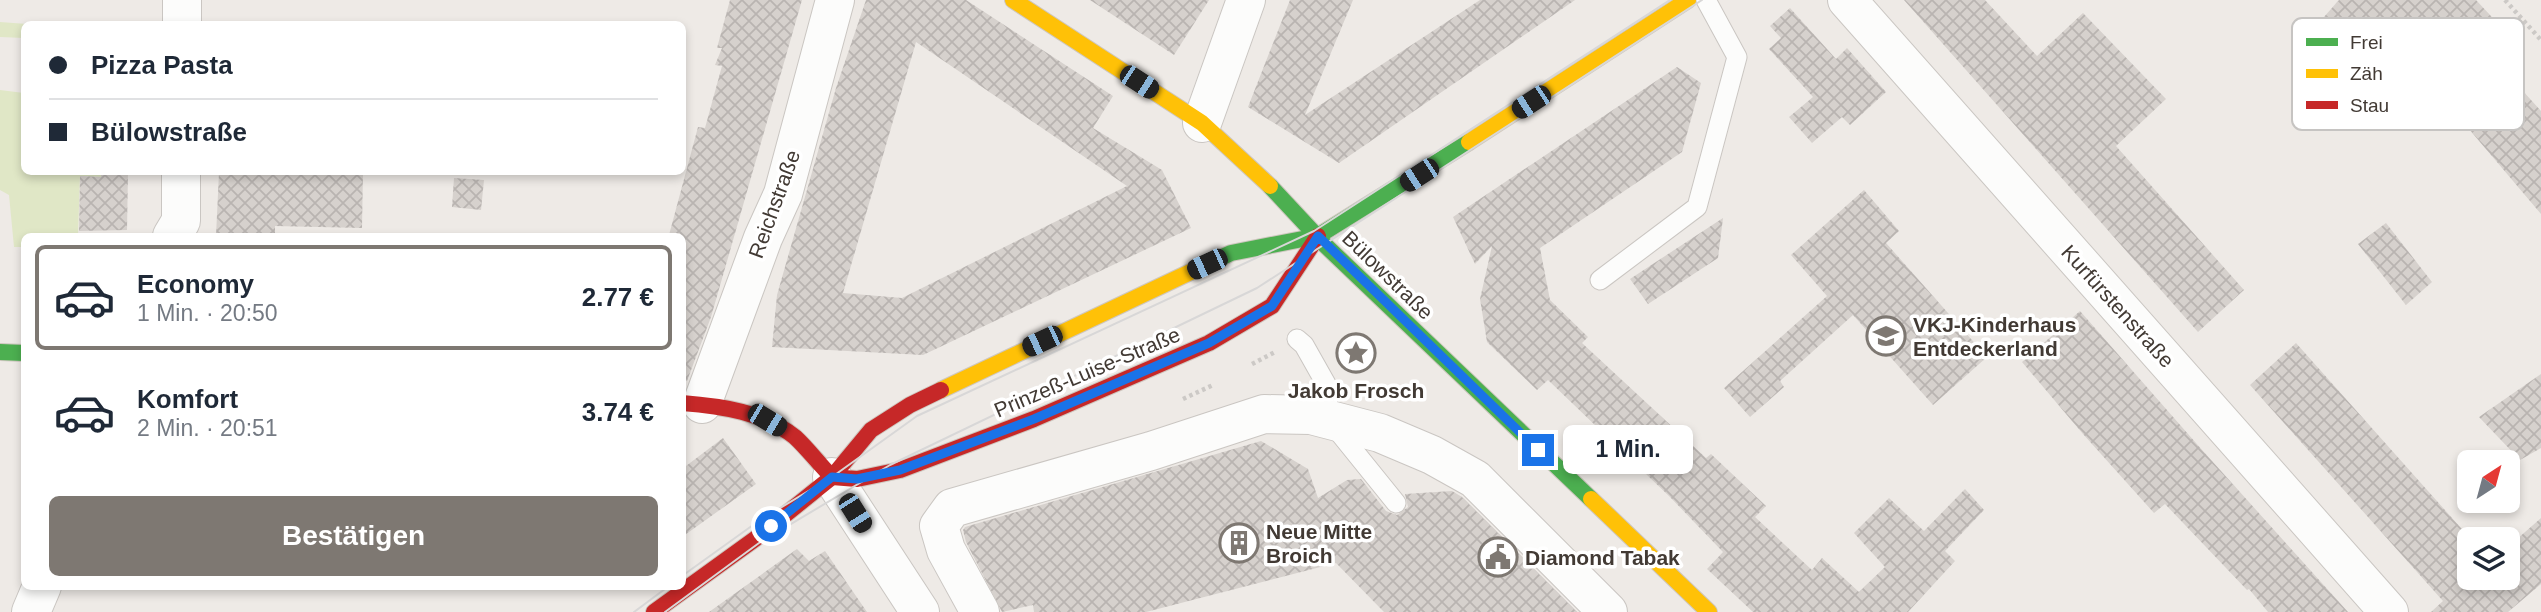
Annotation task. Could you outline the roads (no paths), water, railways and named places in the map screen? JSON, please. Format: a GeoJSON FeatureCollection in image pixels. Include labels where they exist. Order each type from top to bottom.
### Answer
{"type":"FeatureCollection","features":[{"type":"Feature","properties":{"kind":"main road","name":"Bülowstraße"},"geometry":{"type":"LineString","coordinates":[[1013,0],[1202,123],[1256,170],[1318,236],[1709,612]]}},
{"type":"Feature","properties":{"kind":"main road","name":"Prinzeß-Luise-Straße"},"geometry":{"type":"LineString","coordinates":[[686,589],[755,539],[832,477],[844,458],[871,430],[934,392],[1231,253],[1318,236],[1377,202],[1688,0]]}},
{"type":"Feature","properties":{"kind":"main road","name":"Prinzeß-Luise-Straße"},"geometry":{"type":"LineString","coordinates":[[832,477],[857,479],[900,470],[1034,419],[1209,343],[1272,306],[1318,236]]}},
{"type":"Feature","properties":{"kind":"main road"},"geometry":{"type":"LineString","coordinates":[[0,352],[21,354]]}},
{"type":"Feature","properties":{"kind":"main road"},"geometry":{"type":"LineString","coordinates":[[692,404],[767,420],[793,436],[832,477]]}},
{"type":"Feature","properties":{"kind":"main road","name":"Prinzeß-Luise-Straße"},"geometry":{"type":"LineString","coordinates":[[654,612],[684,590]]}},
{"type":"Feature","properties":{"kind":"street"},"geometry":{"type":"LineString","coordinates":[[181,0],[182,21]]}},
{"type":"Feature","properties":{"kind":"street","name":"Reichstraße"},"geometry":{"type":"LineString","coordinates":[[692,404],[783,194],[835,0]]}},
{"type":"Feature","properties":{"kind":"street"},"geometry":{"type":"LineString","coordinates":[[1202,123],[1246,0]]}},
{"type":"Feature","properties":{"kind":"street","name":"Kurfürstenstraße"},"geometry":{"type":"LineString","coordinates":[[1847,0],[2389,612]]}},
{"type":"Feature","properties":{"kind":"street"},"geometry":{"type":"LineString","coordinates":[[174,233],[181,221],[181,175]]}},
{"type":"Feature","properties":{"kind":"street"},"geometry":{"type":"LineString","coordinates":[[980,612],[946,550],[939,526],[948,498],[1151,451],[1264,414],[1311,415],[1401,442],[1432,455],[1475,480],[1608,612]]}},
{"type":"Feature","properties":{"kind":"street"},"geometry":{"type":"LineString","coordinates":[[832,477],[919,612]]}},
{"type":"Feature","properties":{"kind":"street"},"geometry":{"type":"LineString","coordinates":[[31,612],[40,590]]}},
{"type":"Feature","properties":{"kind":"lane"},"geometry":{"type":"LineString","coordinates":[[1600,280],[1697,207],[1737,57],[1706,0]]}},
{"type":"Feature","properties":{"kind":"lane"},"geometry":{"type":"LineString","coordinates":[[1297,340],[1304,345],[1326,384],[1329,420],[1396,503]]}},
{"type":"Feature","properties":{"kind":"tram line"},"geometry":{"type":"LineString","coordinates":[[686,573],[760,520],[832,477],[917,416],[1314,231],[1670,0]]}},
{"type":"Feature","properties":{"kind":"tram line"},"geometry":{"type":"LineString","coordinates":[[665,612],[759,543],[890,465],[1257,288],[1702,0]]}},
{"type":"Feature","properties":{"kind":"tram line"},"geometry":{"type":"LineString","coordinates":[[634,612],[664,590]]}},
{"type":"Feature","properties":{"kind":"place","name":"VKJ-Kinderhaus Entdeckerland"},"geometry":{"type":"Point","coordinates":[1886,336]}},
{"type":"Feature","properties":{"kind":"place","name":"Jakob Frosch"},"geometry":{"type":"Point","coordinates":[1356,353]}},
{"type":"Feature","properties":{"kind":"place","name":"Neue Mitte Broich"},"geometry":{"type":"Point","coordinates":[1239,543]}},
{"type":"Feature","properties":{"kind":"place","name":"Diamond Tabak"},"geometry":{"type":"Point","coordinates":[1498,557]}}]}
